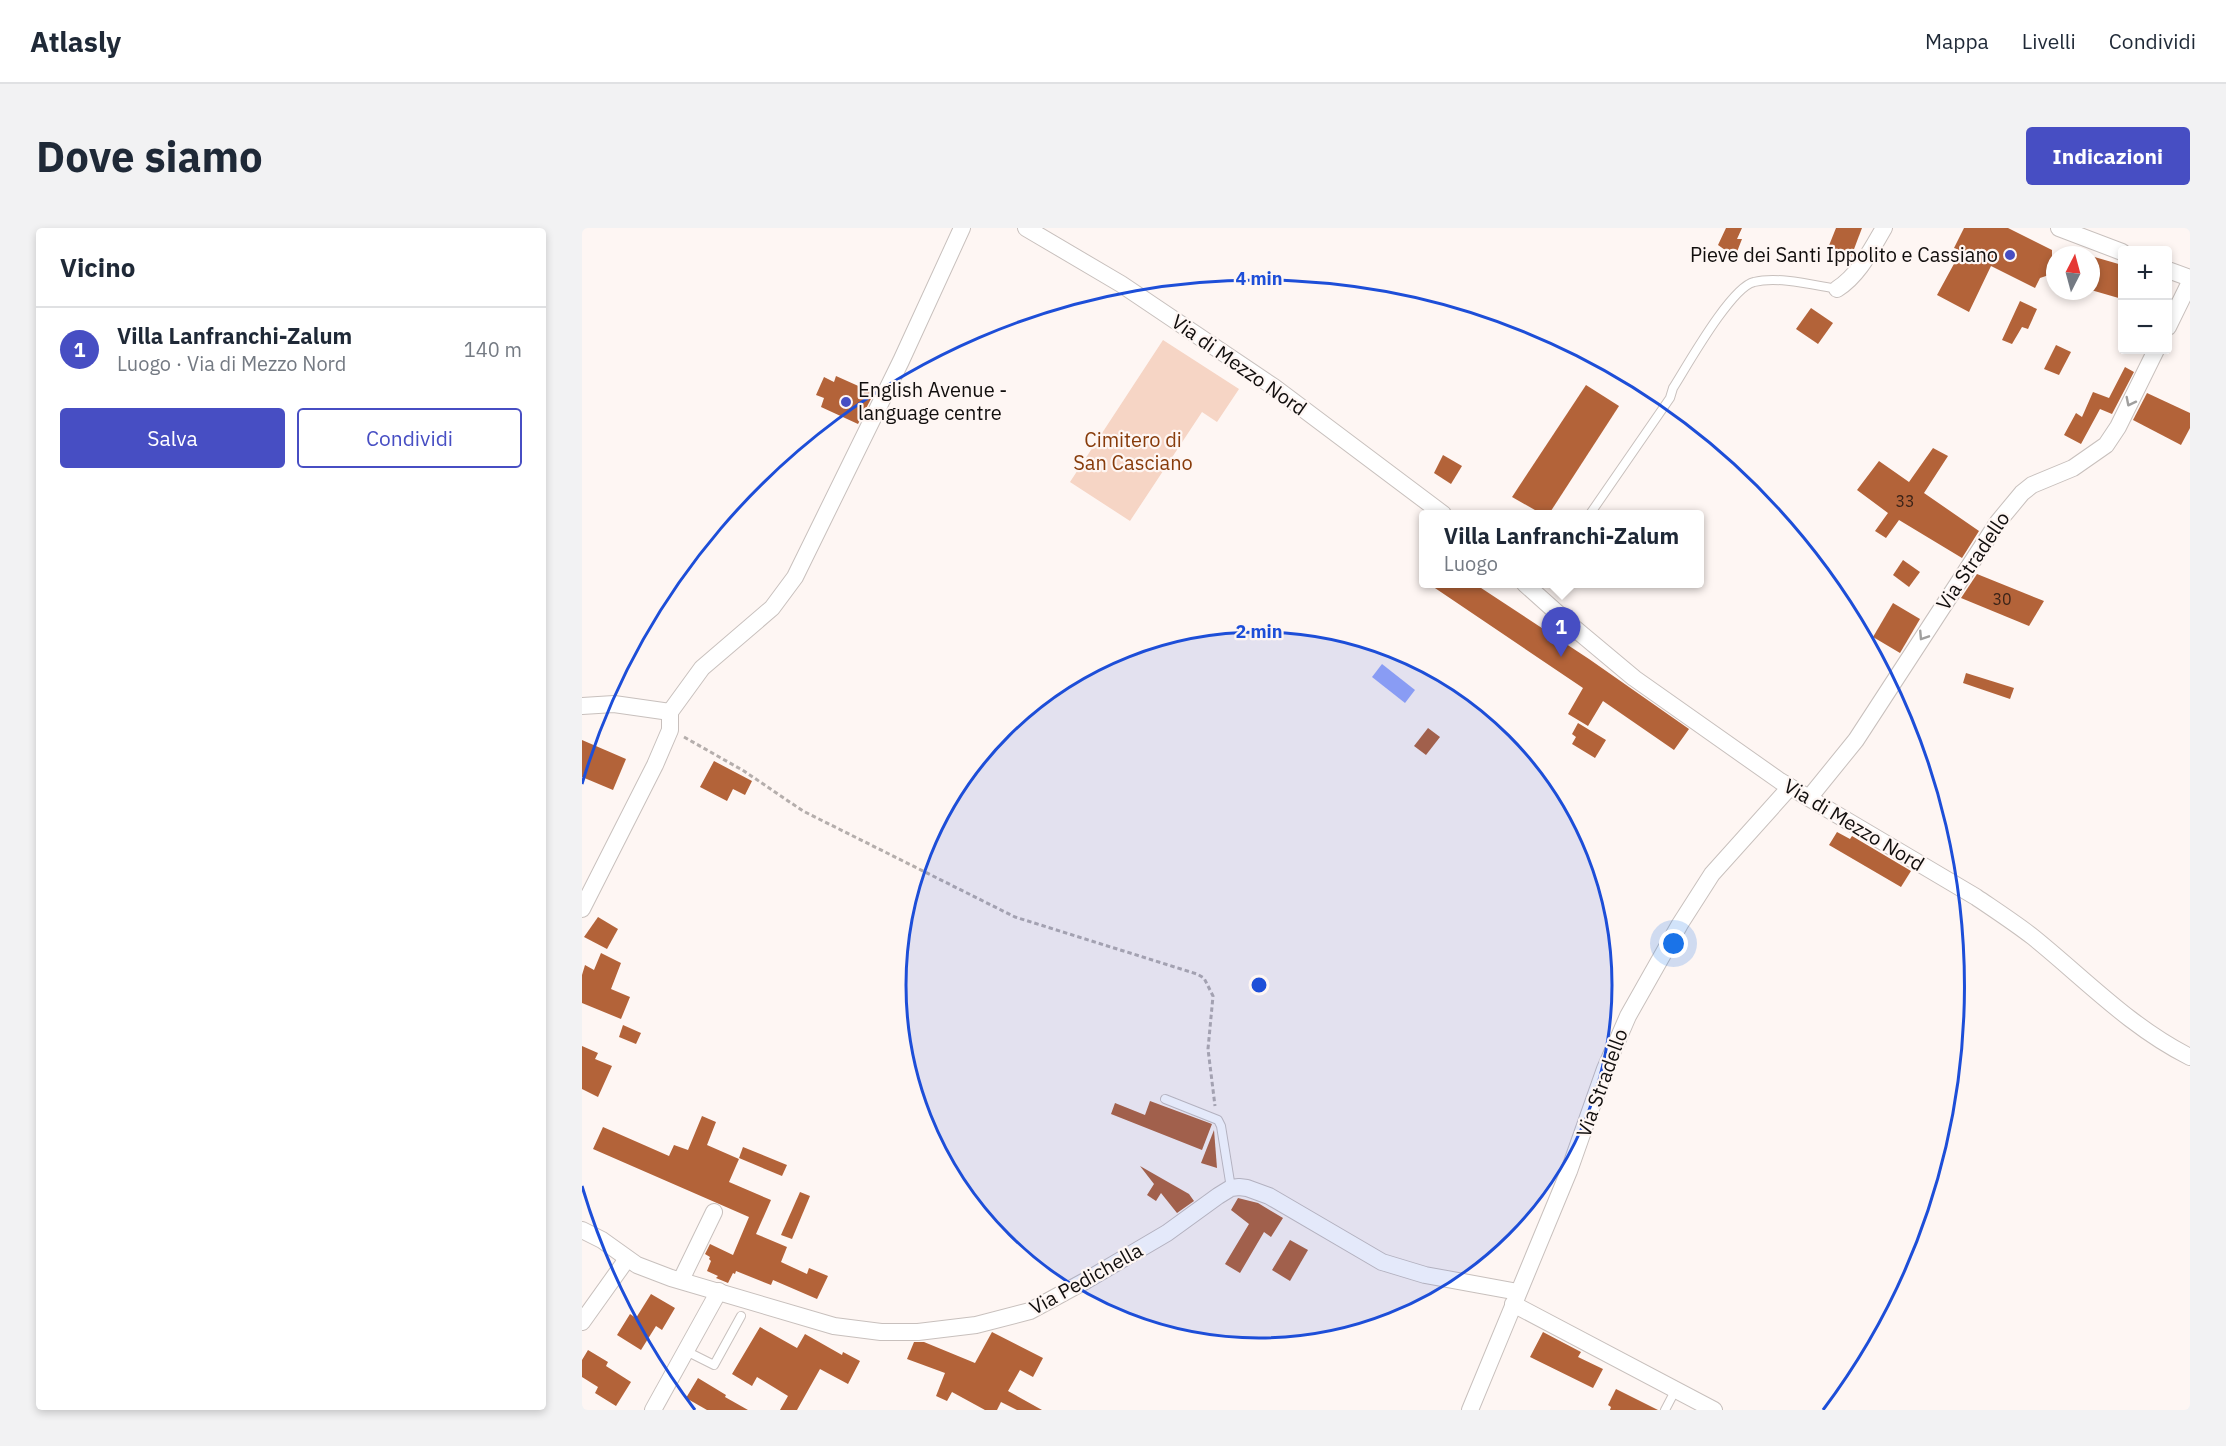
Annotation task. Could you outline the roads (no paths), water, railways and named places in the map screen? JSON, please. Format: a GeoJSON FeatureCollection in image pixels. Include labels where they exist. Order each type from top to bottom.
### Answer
{"type":"FeatureCollection","features":[{"type":"Feature","properties":{"kind":"street"},"geometry":{"type":"LineString","coordinates":[[582,909],[655,765],[670,730],[670,711],[702,668],[762,618],[790,586],[896,371],[962,228]]}},
{"type":"Feature","properties":{"kind":"street","name":"Via di Mezzo Nord"},"geometry":{"type":"LineString","coordinates":[[1026,228],[1121,284],[1274,387],[1438,510]]}},
{"type":"Feature","properties":{"kind":"street"},"geometry":{"type":"LineString","coordinates":[[1837,289],[1847,283],[1858,270],[1884,228]]}},
{"type":"Feature","properties":{"kind":"street"},"geometry":{"type":"LineString","coordinates":[[2059,228],[2118,250]]}},
{"type":"Feature","properties":{"kind":"street"},"geometry":{"type":"LineString","coordinates":[[2172,272],[2190,280],[2172,318]]}},
{"type":"Feature","properties":{"kind":"street","name":"Via Stradello"},"geometry":{"type":"LineString","coordinates":[[1809,798],[1856,740],[1998,522],[2022,493],[2032,485],[2073,468],[2106,445],[2118,427],[2155,354]]}},
{"type":"Feature","properties":{"kind":"street","name":"Via di Mezzo Nord"},"geometry":{"type":"LineString","coordinates":[[1533,588],[1573,627],[1634,678],[1790,787],[1985,903],[2031,936],[2144,1030],[2190,1057]]}},
{"type":"Feature","properties":{"kind":"street"},"geometry":{"type":"LineString","coordinates":[[582,706],[614,704],[670,711]]}},
{"type":"Feature","properties":{"kind":"street","name":"Via Stradello"},"geometry":{"type":"LineString","coordinates":[[1470,1410],[1569,1171],[1605,1069],[1628,1016],[1680,924],[1712,874],[1790,787]]}},
{"type":"Feature","properties":{"kind":"street"},"geometry":{"type":"LineString","coordinates":[[1231,1188],[1247,1188],[1269,1196],[1382,1262],[1515,1298],[1714,1410]]}},
{"type":"Feature","properties":{"kind":"street","name":"Via Pedichella"},"geometry":{"type":"LineString","coordinates":[[582,1230],[603,1240],[627,1259],[649,1270],[844,1328],[908,1333],[976,1326],[1030,1311],[1088,1281],[1167,1233],[1231,1188]]}},
{"type":"Feature","properties":{"kind":"street"},"geometry":{"type":"LineString","coordinates":[[681,1280],[714,1212]]}},
{"type":"Feature","properties":{"kind":"street"},"geometry":{"type":"LineString","coordinates":[[582,1322],[627,1259]]}},
{"type":"Feature","properties":{"kind":"street"},"geometry":{"type":"LineString","coordinates":[[653,1410],[719,1291]]}},
{"type":"Feature","properties":{"kind":"lane"},"geometry":{"type":"LineString","coordinates":[[1593,510],[1670,398],[1673,388],[1728,304],[1743,288],[1754,282],[1790,281],[1837,289]]}},
{"type":"Feature","properties":{"kind":"lane"},"geometry":{"type":"LineString","coordinates":[[1165,1098],[1218,1120],[1221,1126],[1231,1188]]}},
{"type":"Feature","properties":{"kind":"lane"},"geometry":{"type":"LineString","coordinates":[[686,1351],[714,1365],[741,1316]]}},
{"type":"Feature","properties":{"kind":"lane"},"geometry":{"type":"LineString","coordinates":[[1665,1410],[1676,1389]]}},
{"type":"Feature","properties":{"kind":"water"},"geometry":{"type":"Polygon","coordinates":[[[1382,664],[1415,690],[1405,703],[1372,677],[1382,664]]]}},
{"type":"Feature","properties":{"kind":"place","name":"Pieve dei Santi Ippolito e Cassiano"},"geometry":{"type":"Point","coordinates":[2010,255]}},
{"type":"Feature","properties":{"kind":"place","name":"English Avenue - language centre"},"geometry":{"type":"Point","coordinates":[846,402]}},
{"type":"Feature","properties":{"kind":"place","name":"Villa Lanfranchi-Zalum"},"geometry":{"type":"Point","coordinates":[1561,657]}},
{"type":"Feature","properties":{"kind":"park label","name":"Cimitero di San Casciano"},"geometry":{"type":"Point","coordinates":[1133,452]}}]}
